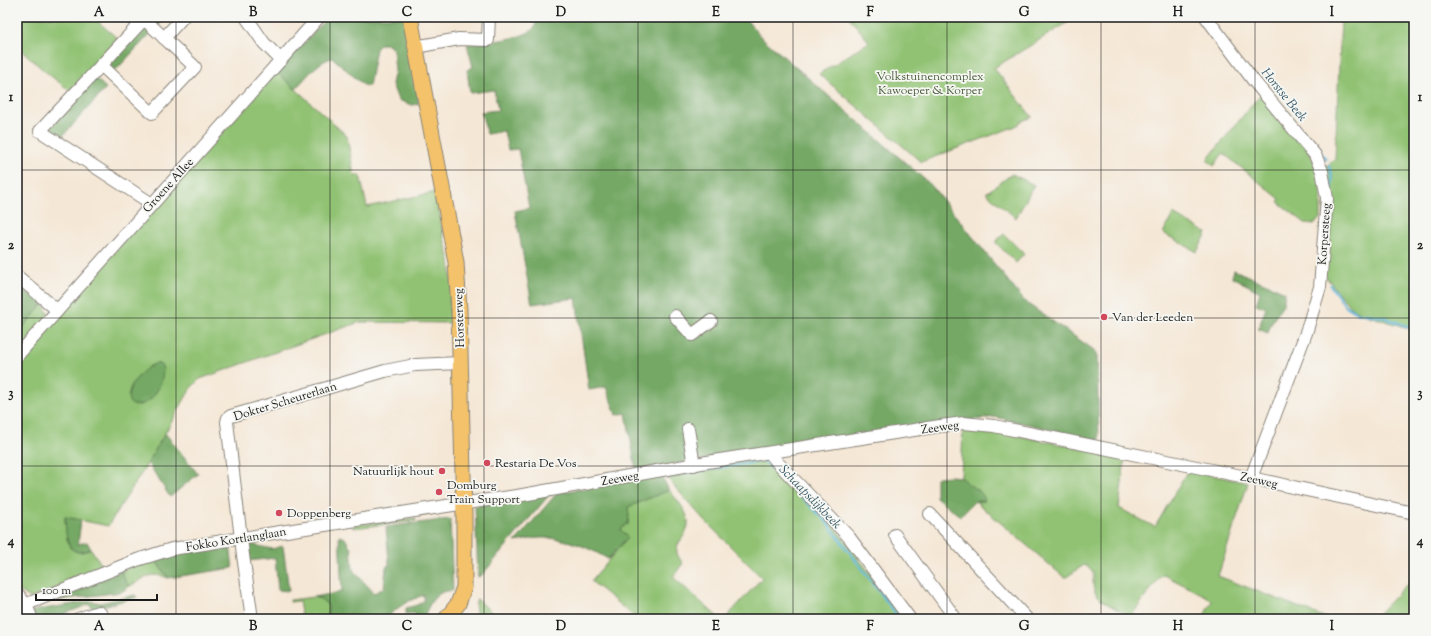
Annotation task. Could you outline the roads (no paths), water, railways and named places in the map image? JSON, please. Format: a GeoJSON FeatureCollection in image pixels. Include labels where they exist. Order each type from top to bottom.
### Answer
{"type":"FeatureCollection","features":[{"type":"Feature","properties":{"kind":"main road","name":"Horsterweg"},"geometry":{"type":"LineString","coordinates":[[410,17],[456,262],[459,310],[464,503],[464,587],[458,604],[446,619]]}},
{"type":"Feature","properties":{"kind":"street"},"geometry":{"type":"LineString","coordinates":[[164,38],[183,17]]}},
{"type":"Feature","properties":{"kind":"street"},"geometry":{"type":"LineString","coordinates":[[246,17],[264,43],[280,60]]}},
{"type":"Feature","properties":{"kind":"street","name":"Groene Allee"},"geometry":{"type":"LineString","coordinates":[[17,356],[319,17]]}},
{"type":"Feature","properties":{"kind":"street","name":"Korpersteeg"},"geometry":{"type":"LineString","coordinates":[[1206,17],[1253,80],[1315,155],[1322,171],[1327,198],[1320,287],[1306,333],[1251,478]]}},
{"type":"Feature","properties":{"kind":"street"},"geometry":{"type":"LineString","coordinates":[[101,65],[152,113],[195,67],[145,18],[101,65],[40,131],[152,204]]}},
{"type":"Feature","properties":{"kind":"street"},"geometry":{"type":"LineString","coordinates":[[416,47],[459,39],[488,40],[491,19]]}},
{"type":"Feature","properties":{"kind":"street"},"geometry":{"type":"LineString","coordinates":[[17,276],[57,310]]}},
{"type":"Feature","properties":{"kind":"street"},"geometry":{"type":"LineString","coordinates":[[675,316],[692,335],[711,321]]}},
{"type":"Feature","properties":{"kind":"street","name":"Dokter Scheurerlaan"},"geometry":{"type":"LineString","coordinates":[[241,538],[227,422],[228,418],[385,371],[415,365],[460,363]]}},
{"type":"Feature","properties":{"kind":"street","name":"Zeeweg"},"geometry":{"type":"LineString","coordinates":[[464,503],[517,496],[694,465],[964,424],[994,426],[1251,478],[1414,513]]}},
{"type":"Feature","properties":{"kind":"street"},"geometry":{"type":"LineString","coordinates":[[688,429],[694,465]]}},
{"type":"Feature","properties":{"kind":"street"},"geometry":{"type":"LineString","coordinates":[[770,453],[849,537],[910,619]]}},
{"type":"Feature","properties":{"kind":"street","name":"Fokko Kortlanglaan"},"geometry":{"type":"LineString","coordinates":[[21,606],[137,560],[172,549],[464,503]]}},
{"type":"Feature","properties":{"kind":"street"},"geometry":{"type":"LineString","coordinates":[[930,514],[1021,617]]}},
{"type":"Feature","properties":{"kind":"street"},"geometry":{"type":"LineString","coordinates":[[894,536],[956,619]]}},
{"type":"Feature","properties":{"kind":"street"},"geometry":{"type":"LineString","coordinates":[[241,538],[252,619]]}},
{"type":"Feature","properties":{"kind":"street"},"geometry":{"type":"LineString","coordinates":[[17,593],[21,606],[32,619]]}},
{"type":"Feature","properties":{"kind":"street"},"geometry":{"type":"LineString","coordinates":[[78,619],[98,612],[101,614],[103,619]]}},
{"type":"Feature","properties":{"kind":"waterway","name":"Horstse Beek"},"geometry":{"type":"LineString","coordinates":[[1302,130],[1326,159]]}},
{"type":"Feature","properties":{"kind":"waterway","name":"Horstse Beek"},"geometry":{"type":"LineString","coordinates":[[1329,166],[1332,179],[1331,192]]}},
{"type":"Feature","properties":{"kind":"waterway","name":"Horstse Beek"},"geometry":{"type":"LineString","coordinates":[[1330,285],[1345,305],[1357,313],[1383,317],[1414,329]]}},
{"type":"Feature","properties":{"kind":"waterway","name":"Schaapsdijkbeek"},"geometry":{"type":"LineString","coordinates":[[673,475],[763,461],[768,464],[826,521],[900,619]]}},
{"type":"Feature","properties":{"kind":"place","name":"Van der Leeden"},"geometry":{"type":"Point","coordinates":[1104,317]}},
{"type":"Feature","properties":{"kind":"place","name":"Restaria De Vos"},"geometry":{"type":"Point","coordinates":[487,463]}},
{"type":"Feature","properties":{"kind":"place","name":"Natuurlijk hout"},"geometry":{"type":"Point","coordinates":[442,471]}},
{"type":"Feature","properties":{"kind":"place","name":"Domburg Train Support"},"geometry":{"type":"Point","coordinates":[439,492]}},
{"type":"Feature","properties":{"kind":"place","name":"Doppenberg"},"geometry":{"type":"Point","coordinates":[279,513]}},
{"type":"Feature","properties":{"kind":"park label","name":"Volkstuinencomplex Kawoeper & Korper"},"geometry":{"type":"Point","coordinates":[930,83]}}]}
